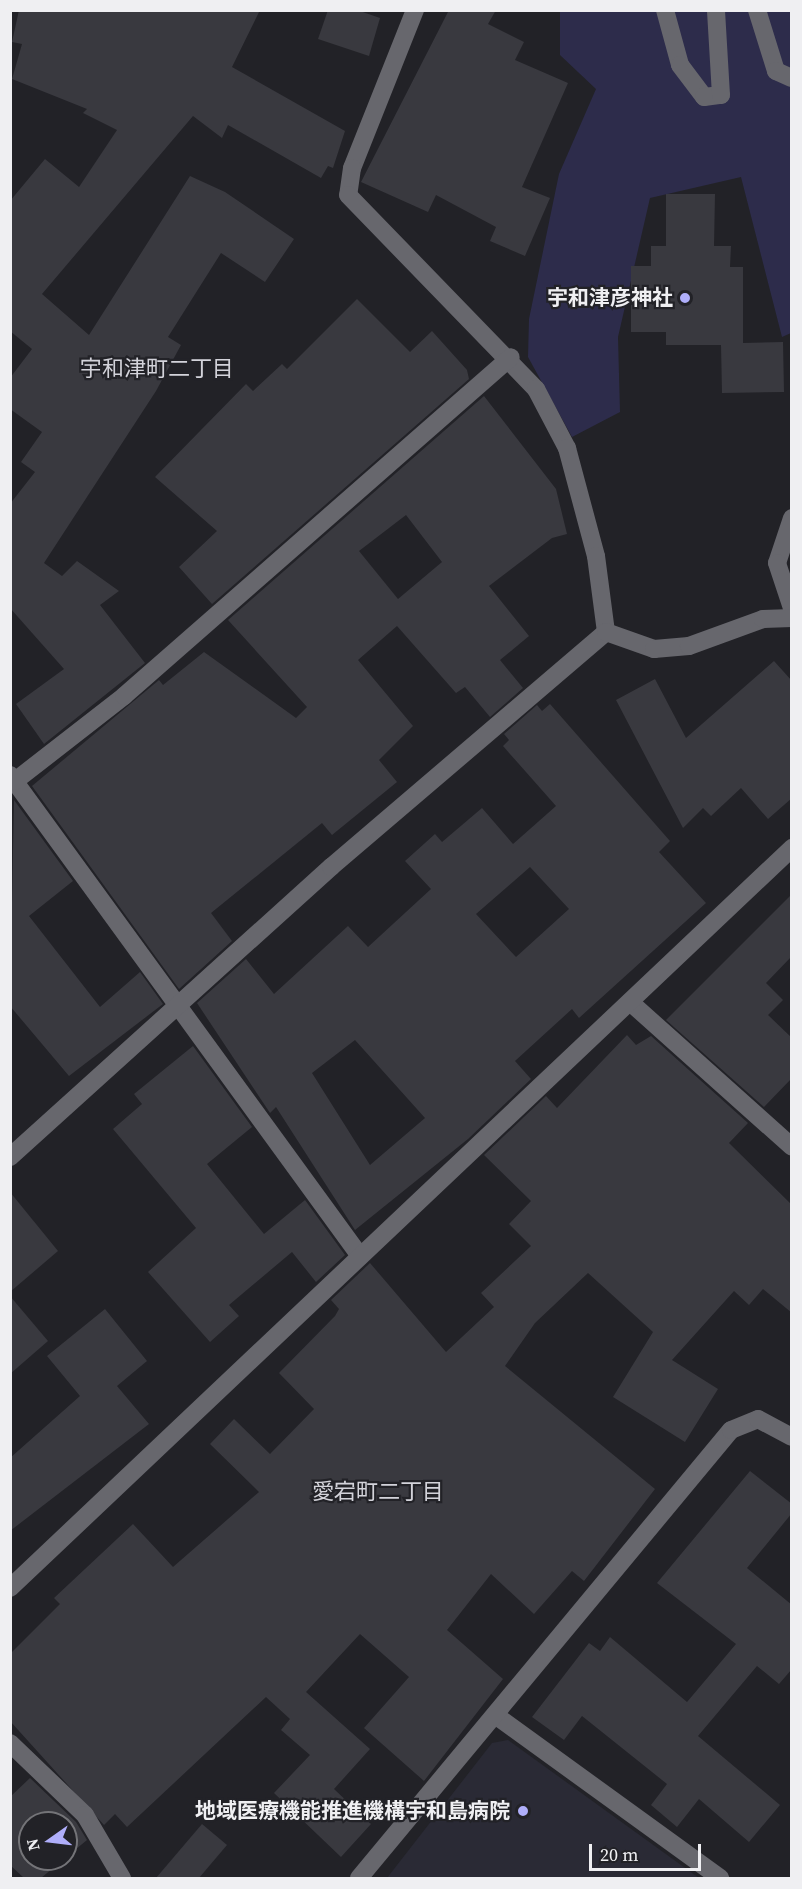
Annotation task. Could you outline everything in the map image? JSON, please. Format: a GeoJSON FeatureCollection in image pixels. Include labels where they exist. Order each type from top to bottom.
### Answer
{"type":"FeatureCollection","features":[{"type":"Feature","properties":{"kind":"street"},"geometry":{"type":"LineString","coordinates":[[415,10],[352,168],[348,195],[382,235],[511,357],[536,389],[567,448],[596,556],[606,632]]}},
{"type":"Feature","properties":{"kind":"street"},"geometry":{"type":"LineString","coordinates":[[666,10],[680,65],[704,97],[721,95],[716,10]]}},
{"type":"Feature","properties":{"kind":"street"},"geometry":{"type":"LineString","coordinates":[[757,10],[776,71],[792,78]]}},
{"type":"Feature","properties":{"kind":"street"},"geometry":{"type":"LineString","coordinates":[[360,1256],[179,1010],[13,778],[124,696],[511,357]]}},
{"type":"Feature","properties":{"kind":"street"},"geometry":{"type":"LineString","coordinates":[[792,518],[777,563],[792,608]]}},
{"type":"Feature","properties":{"kind":"street"},"geometry":{"type":"LineString","coordinates":[[606,632],[654,649],[689,646],[763,619],[792,618]]}},
{"type":"Feature","properties":{"kind":"street"},"geometry":{"type":"LineString","coordinates":[[10,1157],[179,1010],[331,867],[606,632]]}},
{"type":"Feature","properties":{"kind":"street"},"geometry":{"type":"LineString","coordinates":[[10,1588],[792,848]]}},
{"type":"Feature","properties":{"kind":"street"},"geometry":{"type":"LineString","coordinates":[[630,1002],[792,1147]]}},
{"type":"Feature","properties":{"kind":"street"},"geometry":{"type":"LineString","coordinates":[[359,1878],[731,1430],[758,1419],[792,1437]]}},
{"type":"Feature","properties":{"kind":"street"},"geometry":{"type":"LineString","coordinates":[[495,1715],[720,1878]]}},
{"type":"Feature","properties":{"kind":"street"},"geometry":{"type":"LineString","coordinates":[[10,1743],[85,1815],[122,1878]]}},
{"type":"Feature","properties":{"kind":"shaded area"},"geometry":{"type":"Polygon","coordinates":[[[560,11],[791,11],[791,333],[782,337],[741,177],[650,198],[618,337],[620,412],[572,437],[528,357],[529,319],[559,174],[596,89],[560,55],[560,11]]]}},
{"type":"Feature","properties":{"kind":"shaded area","name":"地域医療機能推進機構宇和島病院"},"geometry":{"type":"Polygon","coordinates":[[[508,1740],[699,1878],[387,1878],[492,1743],[508,1740]]]}},
{"type":"Feature","properties":{"kind":"building"},"geometry":{"type":"Polygon","coordinates":[[[19,10],[260,10],[232,67],[345,131],[333,168],[328,166],[321,178],[228,125],[222,138],[193,116],[42,294],[89,335],[190,176],[225,192],[294,239],[265,282],[221,253],[168,337],[181,345],[156,391],[44,563],[62,576],[77,561],[119,591],[100,605],[145,663],[44,744],[16,704],[64,669],[10,608],[10,504],[35,472],[21,462],[42,432],[10,409],[10,378],[32,349],[10,331],[10,201],[45,159],[79,187],[117,130],[83,113],[87,109],[12,79],[22,44],[12,42],[19,10]]]}},
{"type":"Feature","properties":{"kind":"building"},"geometry":{"type":"Polygon","coordinates":[[[328,10],[357,10],[380,18],[369,56],[318,39],[328,10]]]}},
{"type":"Feature","properties":{"kind":"building"},"geometry":{"type":"Polygon","coordinates":[[[449,10],[496,10],[488,24],[524,42],[515,60],[568,83],[522,187],[550,198],[525,256],[490,241],[496,227],[436,195],[428,212],[361,182],[449,10]]]}},
{"type":"Feature","properties":{"kind":"building"},"geometry":{"type":"Polygon","coordinates":[[[666,194],[715,194],[714,246],[731,246],[730,267],[743,267],[743,343],[783,342],[784,392],[722,393],[721,345],[666,345],[666,332],[631,332],[631,266],[651,266],[651,246],[666,246],[666,194]]]}},
{"type":"Feature","properties":{"kind":"building"},"geometry":{"type":"Polygon","coordinates":[[[357,299],[410,352],[432,331],[467,370],[469,379],[212,604],[179,567],[217,531],[155,477],[246,384],[253,391],[282,364],[287,369],[357,299]]]}},
{"type":"Feature","properties":{"kind":"building"},"geometry":{"type":"Polygon","coordinates":[[[484,396],[556,489],[567,534],[552,538],[489,586],[529,636],[500,660],[523,688],[490,717],[465,687],[456,693],[397,626],[358,660],[413,726],[379,760],[397,782],[332,835],[322,823],[211,913],[232,941],[179,989],[32,786],[159,680],[163,685],[204,652],[296,718],[307,707],[228,620],[484,396]],[[406,515],[359,551],[398,599],[442,562],[406,515]]]}},
{"type":"Feature","properties":{"kind":"building"},"geometry":{"type":"Polygon","coordinates":[[[774,661],[792,681],[792,798],[768,819],[741,788],[711,816],[703,808],[683,828],[616,700],[655,679],[686,738],[774,661]]]}},
{"type":"Feature","properties":{"kind":"building"},"geometry":{"type":"Polygon","coordinates":[[[550,704],[670,841],[659,852],[706,903],[579,1018],[572,1009],[515,1061],[531,1079],[468,1139],[355,1230],[276,1107],[270,1113],[197,1003],[246,959],[274,994],[348,926],[368,947],[431,889],[405,861],[435,834],[442,842],[482,808],[513,844],[556,806],[503,746],[509,740],[504,734],[537,705],[542,711],[550,704]],[[530,867],[476,914],[516,957],[569,909],[530,867]],[[355,1040],[312,1073],[370,1165],[425,1118],[355,1040]]]}},
{"type":"Feature","properties":{"kind":"building"},"geometry":{"type":"Polygon","coordinates":[[[14,800],[73,881],[29,916],[100,1007],[140,972],[163,1004],[69,1076],[10,1006],[14,800]]]}},
{"type":"Feature","properties":{"kind":"building"},"geometry":{"type":"Polygon","coordinates":[[[792,894],[792,956],[766,983],[783,1000],[768,1015],[792,1038],[792,1078],[764,1107],[666,1020],[792,894]]]}},
{"type":"Feature","properties":{"kind":"building"},"geometry":{"type":"Polygon","coordinates":[[[627,1035],[636,1045],[651,1036],[748,1123],[729,1143],[792,1205],[792,1313],[763,1289],[749,1305],[734,1291],[672,1360],[718,1389],[685,1442],[613,1397],[653,1332],[588,1273],[535,1323],[505,1366],[655,1489],[584,1581],[572,1571],[534,1614],[491,1574],[447,1630],[503,1679],[424,1781],[364,1728],[409,1677],[360,1634],[306,1692],[370,1749],[334,1789],[371,1824],[341,1857],[274,1793],[310,1755],[281,1730],[290,1719],[266,1697],[127,1827],[115,1814],[104,1825],[10,1721],[10,1654],[60,1604],[54,1598],[133,1524],[173,1567],[259,1492],[210,1444],[234,1419],[270,1454],[314,1409],[279,1373],[335,1316],[339,1309],[331,1300],[370,1263],[446,1352],[494,1307],[481,1293],[531,1246],[509,1224],[531,1201],[484,1155],[546,1096],[557,1108],[627,1035]]]}},
{"type":"Feature","properties":{"kind":"building"},"geometry":{"type":"Polygon","coordinates":[[[193,1046],[252,1127],[207,1164],[264,1234],[305,1200],[345,1255],[316,1282],[292,1252],[229,1305],[239,1316],[210,1342],[148,1272],[196,1228],[113,1129],[142,1104],[134,1094],[193,1046]]]}},
{"type":"Feature","properties":{"kind":"building"},"geometry":{"type":"Polygon","coordinates":[[[10,1192],[58,1251],[10,1292],[10,1192]]]}},
{"type":"Feature","properties":{"kind":"building"},"geometry":{"type":"Polygon","coordinates":[[[10,1296],[48,1341],[10,1374],[10,1296]]]}},
{"type":"Feature","properties":{"kind":"building"},"geometry":{"type":"Polygon","coordinates":[[[105,1309],[147,1361],[117,1386],[149,1424],[10,1531],[10,1458],[80,1396],[47,1356],[105,1309]]]}},
{"type":"Feature","properties":{"kind":"building"},"geometry":{"type":"Polygon","coordinates":[[[750,1471],[792,1504],[792,1513],[747,1568],[792,1605],[792,1669],[779,1684],[757,1666],[698,1736],[780,1805],[749,1842],[699,1799],[677,1827],[651,1805],[667,1784],[582,1716],[564,1740],[532,1717],[589,1643],[600,1651],[610,1637],[687,1702],[736,1644],[657,1583],[750,1471]]]}},
{"type":"Feature","properties":{"kind":"building"},"geometry":{"type":"Polygon","coordinates":[[[30,1778],[64,1811],[18,1811],[18,1871],[49,1871],[41,1878],[24,1878],[10,1865],[10,1797],[30,1778]]]}},
{"type":"Feature","properties":{"kind":"building"},"geometry":{"type":"Polygon","coordinates":[[[202,1824],[227,1845],[199,1878],[156,1878],[202,1824]]]}},
{"type":"Feature","properties":{"kind":"building"},"geometry":{"type":"Polygon","coordinates":[[[78,1825],[87,1840],[78,1847],[78,1825]]]}},
{"type":"Feature","properties":{"kind":"place","name":"宇和津彦神社"},"geometry":{"type":"Point","coordinates":[685,298]}},
{"type":"Feature","properties":{"kind":"place","name":"地域医療機能推進機構宇和島病院"},"geometry":{"type":"Point","coordinates":[523,1811]}},
{"type":"Feature","properties":{"kind":"district","name":"宇和津町二丁目"},"geometry":{"type":"Point","coordinates":[157,369]}},
{"type":"Feature","properties":{"kind":"district","name":"愛宕町二丁目"},"geometry":{"type":"Point","coordinates":[378,1492]}}]}
